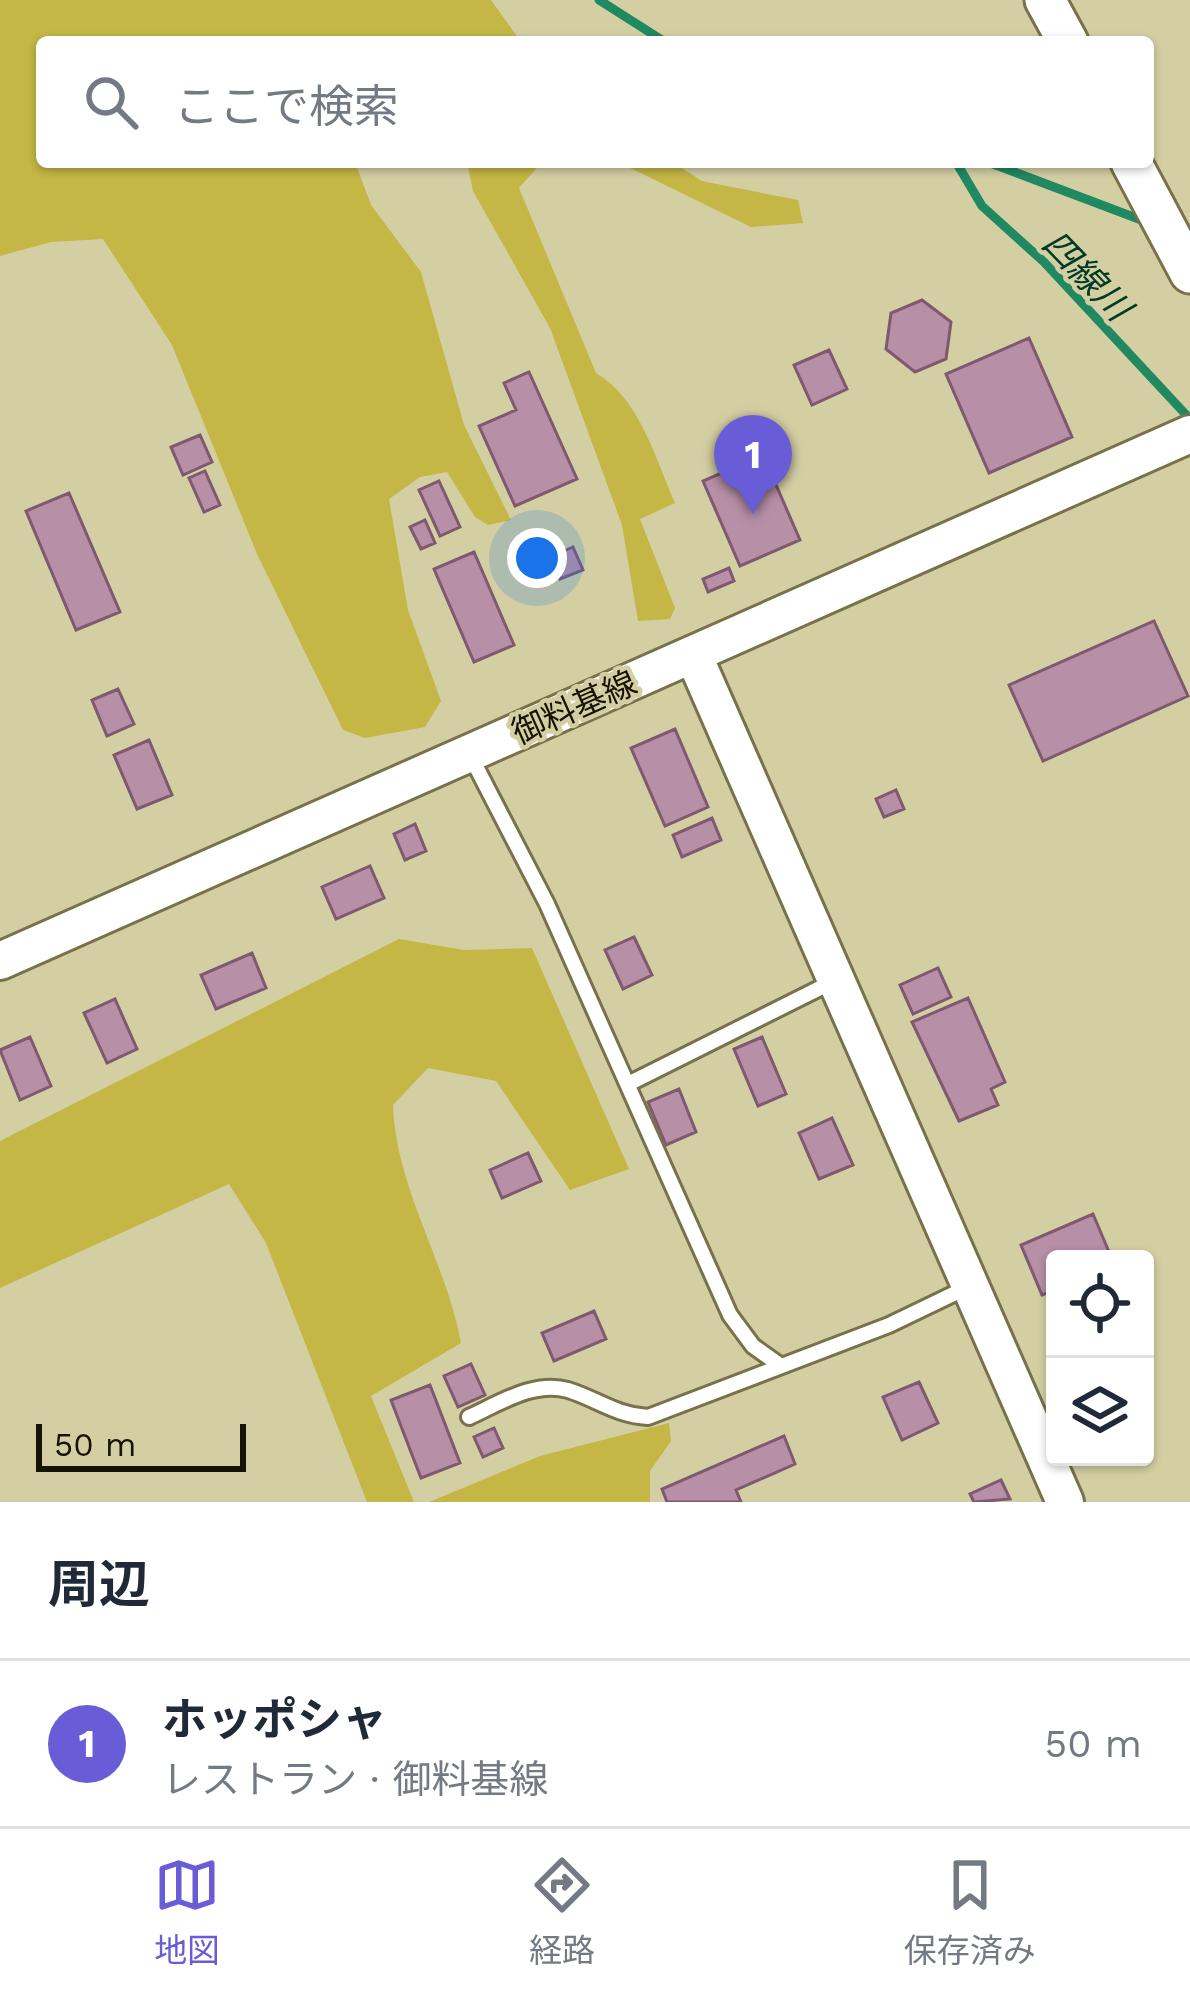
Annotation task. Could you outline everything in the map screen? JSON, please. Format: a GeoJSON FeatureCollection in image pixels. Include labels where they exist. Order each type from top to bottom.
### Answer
{"type":"FeatureCollection","features":[{"type":"Feature","properties":{"kind":"main road"},"geometry":{"type":"LineString","coordinates":[[1046,0],[1065,36]]}},
{"type":"Feature","properties":{"kind":"main road"},"geometry":{"type":"LineString","coordinates":[[1134,168],[1190,273]]}},
{"type":"Feature","properties":{"kind":"street","name":"御料基線"},"geometry":{"type":"LineString","coordinates":[[0,961],[1190,434]]}},
{"type":"Feature","properties":{"kind":"street"},"geometry":{"type":"LineString","coordinates":[[693,654],[1065,1502]]}},
{"type":"Feature","properties":{"kind":"lane"},"geometry":{"type":"LineString","coordinates":[[469,754],[547,904],[730,1315],[753,1346],[781,1366]]}},
{"type":"Feature","properties":{"kind":"lane"},"geometry":{"type":"LineString","coordinates":[[628,1084],[836,980]]}},
{"type":"Feature","properties":{"kind":"lane"},"geometry":{"type":"LineString","coordinates":[[469,1418],[544,1388],[568,1390],[620,1416],[648,1417],[970,1286]]}},
{"type":"Feature","properties":{"kind":"shaded area"},"geometry":{"type":"Polygon","coordinates":[[[0,0],[491,0],[517,36],[36,36],[36,168],[357,168],[371,205],[421,272],[464,425],[511,520],[488,525],[475,517],[447,472],[420,477],[389,499],[408,610],[441,701],[425,727],[365,738],[343,730],[257,554],[172,345],[103,239],[51,242],[0,256],[0,0]]]}},
{"type":"Feature","properties":{"kind":"shaded area"},"geometry":{"type":"Polygon","coordinates":[[[468,168],[537,168],[519,188],[596,373],[635,414],[675,503],[640,519],[675,608],[670,619],[638,621],[622,525],[550,328],[473,191],[468,168]]]}},
{"type":"Feature","properties":{"kind":"shaded area"},"geometry":{"type":"Polygon","coordinates":[[[630,168],[681,168],[702,181],[798,200],[803,223],[751,227],[630,168]]]}},
{"type":"Feature","properties":{"kind":"shaded area"},"geometry":{"type":"Polygon","coordinates":[[[399,939],[464,950],[532,948],[629,1169],[570,1190],[496,1081],[428,1068],[393,1105],[403,1166],[461,1343],[371,1396],[414,1502],[367,1502],[266,1243],[229,1184],[0,1288],[0,1141],[399,939]]]}},
{"type":"Feature","properties":{"kind":"shaded area"},"geometry":{"type":"Polygon","coordinates":[[[669,1423],[671,1441],[650,1471],[650,1502],[429,1502],[540,1456],[669,1423]]]}},
{"type":"Feature","properties":{"kind":"building"},"geometry":{"type":"Polygon","coordinates":[[[922,300],[951,322],[946,359],[915,372],[886,349],[891,313],[922,300]]]}},
{"type":"Feature","properties":{"kind":"building"},"geometry":{"type":"Polygon","coordinates":[[[1029,338],[1072,437],[989,473],[946,374],[1029,338]]]}},
{"type":"Feature","properties":{"kind":"building"},"geometry":{"type":"Polygon","coordinates":[[[829,350],[847,389],[812,405],[794,365],[829,350]]]}},
{"type":"Feature","properties":{"kind":"building"},"geometry":{"type":"Polygon","coordinates":[[[529,372],[577,479],[515,506],[479,426],[516,410],[504,383],[529,372]]]}},
{"type":"Feature","properties":{"kind":"building"},"geometry":{"type":"Polygon","coordinates":[[[200,435],[212,462],[183,475],[171,447],[200,435]]]}},
{"type":"Feature","properties":{"kind":"building"},"geometry":{"type":"Polygon","coordinates":[[[763,455],[800,540],[740,566],[703,481],[763,455]]]}},
{"type":"Feature","properties":{"kind":"building"},"geometry":{"type":"Polygon","coordinates":[[[205,471],[220,505],[204,512],[189,478],[205,471]]]}},
{"type":"Feature","properties":{"kind":"building"},"geometry":{"type":"Polygon","coordinates":[[[439,481],[460,527],[440,536],[419,490],[439,481]]]}},
{"type":"Feature","properties":{"kind":"building"},"geometry":{"type":"Polygon","coordinates":[[[69,493],[120,612],[76,630],[26,511],[69,493]]]}},
{"type":"Feature","properties":{"kind":"building"},"geometry":{"type":"Polygon","coordinates":[[[425,520],[435,543],[421,549],[410,527],[425,520]]]}},
{"type":"Feature","properties":{"kind":"building"},"geometry":{"type":"Polygon","coordinates":[[[573,547],[583,570],[560,579],[551,557],[573,547]]]}},
{"type":"Feature","properties":{"kind":"building"},"geometry":{"type":"Polygon","coordinates":[[[474,552],[514,645],[474,662],[434,569],[474,552]]]}},
{"type":"Feature","properties":{"kind":"building"},"geometry":{"type":"Polygon","coordinates":[[[729,568],[734,581],[708,592],[703,579],[729,568]]]}},
{"type":"Feature","properties":{"kind":"building"},"geometry":{"type":"Polygon","coordinates":[[[1154,621],[1188,696],[1043,761],[1009,685],[1154,621]]]}},
{"type":"Feature","properties":{"kind":"building"},"geometry":{"type":"Polygon","coordinates":[[[118,689],[134,724],[107,736],[92,700],[118,689]]]}},
{"type":"Feature","properties":{"kind":"building"},"geometry":{"type":"Polygon","coordinates":[[[675,729],[708,807],[665,826],[631,748],[675,729]]]}},
{"type":"Feature","properties":{"kind":"building"},"geometry":{"type":"Polygon","coordinates":[[[149,740],[172,795],[137,809],[114,755],[149,740]]]}},
{"type":"Feature","properties":{"kind":"building"},"geometry":{"type":"Polygon","coordinates":[[[896,790],[904,809],[884,817],[876,799],[896,790]]]}},
{"type":"Feature","properties":{"kind":"building"},"geometry":{"type":"Polygon","coordinates":[[[712,818],[721,840],[682,857],[673,835],[712,818]]]}},
{"type":"Feature","properties":{"kind":"building"},"geometry":{"type":"Polygon","coordinates":[[[415,824],[426,851],[405,860],[394,834],[415,824]]]}},
{"type":"Feature","properties":{"kind":"building"},"geometry":{"type":"Polygon","coordinates":[[[370,866],[384,898],[336,919],[322,887],[370,866]]]}},
{"type":"Feature","properties":{"kind":"building"},"geometry":{"type":"Polygon","coordinates":[[[634,937],[652,975],[623,989],[605,950],[634,937]]]}},
{"type":"Feature","properties":{"kind":"building"},"geometry":{"type":"Polygon","coordinates":[[[252,953],[266,988],[216,1009],[201,975],[252,953]]]}},
{"type":"Feature","properties":{"kind":"building"},"geometry":{"type":"Polygon","coordinates":[[[938,968],[951,997],[913,1014],[900,985],[938,968]]]}},
{"type":"Feature","properties":{"kind":"building"},"geometry":{"type":"Polygon","coordinates":[[[968,998],[1005,1082],[991,1089],[998,1105],[959,1121],[912,1022],[968,998]]]}},
{"type":"Feature","properties":{"kind":"building"},"geometry":{"type":"Polygon","coordinates":[[[115,999],[137,1049],[107,1063],[84,1013],[115,999]]]}},
{"type":"Feature","properties":{"kind":"building"},"geometry":{"type":"Polygon","coordinates":[[[30,1037],[51,1086],[20,1100],[0,1050],[30,1037]]]}},
{"type":"Feature","properties":{"kind":"building"},"geometry":{"type":"Polygon","coordinates":[[[762,1037],[786,1094],[758,1106],[734,1049],[762,1037]]]}},
{"type":"Feature","properties":{"kind":"building"},"geometry":{"type":"Polygon","coordinates":[[[679,1089],[696,1132],[666,1145],[648,1102],[679,1089]]]}},
{"type":"Feature","properties":{"kind":"building"},"geometry":{"type":"Polygon","coordinates":[[[832,1118],[853,1165],[819,1179],[799,1133],[832,1118]]]}},
{"type":"Feature","properties":{"kind":"building"},"geometry":{"type":"Polygon","coordinates":[[[528,1153],[541,1181],[502,1198],[490,1170],[528,1153]]]}},
{"type":"Feature","properties":{"kind":"building"},"geometry":{"type":"Polygon","coordinates":[[[1093,1214],[1108,1250],[1046,1250],[1046,1293],[1042,1295],[1021,1245],[1093,1214]]]}},
{"type":"Feature","properties":{"kind":"building"},"geometry":{"type":"Polygon","coordinates":[[[594,1311],[606,1339],[554,1361],[542,1333],[594,1311]]]}},
{"type":"Feature","properties":{"kind":"building"},"geometry":{"type":"Polygon","coordinates":[[[471,1364],[485,1395],[458,1407],[444,1376],[471,1364]]]}},
{"type":"Feature","properties":{"kind":"building"},"geometry":{"type":"Polygon","coordinates":[[[919,1382],[938,1423],[902,1440],[883,1397],[919,1382]]]}},
{"type":"Feature","properties":{"kind":"building"},"geometry":{"type":"Polygon","coordinates":[[[430,1385],[460,1463],[421,1478],[391,1400],[430,1385]]]}},
{"type":"Feature","properties":{"kind":"building"},"geometry":{"type":"Polygon","coordinates":[[[494,1428],[503,1448],[483,1457],[474,1437],[494,1428]]]}},
{"type":"Feature","properties":{"kind":"building"},"geometry":{"type":"Polygon","coordinates":[[[784,1436],[795,1464],[736,1490],[741,1502],[667,1502],[662,1489],[784,1436]]]}},
{"type":"Feature","properties":{"kind":"building"},"geometry":{"type":"Polygon","coordinates":[[[1001,1480],[1010,1499],[974,1502],[970,1494],[1001,1480]]]}},
{"type":"Feature","properties":{"kind":"waterway","name":"四線川"},"geometry":{"type":"LineString","coordinates":[[599,0],[656,36]]}},
{"type":"Feature","properties":{"kind":"waterway","name":"四線川"},"geometry":{"type":"LineString","coordinates":[[960,168],[982,206],[1044,262],[1190,419]]}},
{"type":"Feature","properties":{"kind":"waterway"},"geometry":{"type":"LineString","coordinates":[[1004,168],[1144,221]]}},
{"type":"Feature","properties":{"kind":"place","name":"ホッポシャ"},"geometry":{"type":"Point","coordinates":[753,514]}}]}
